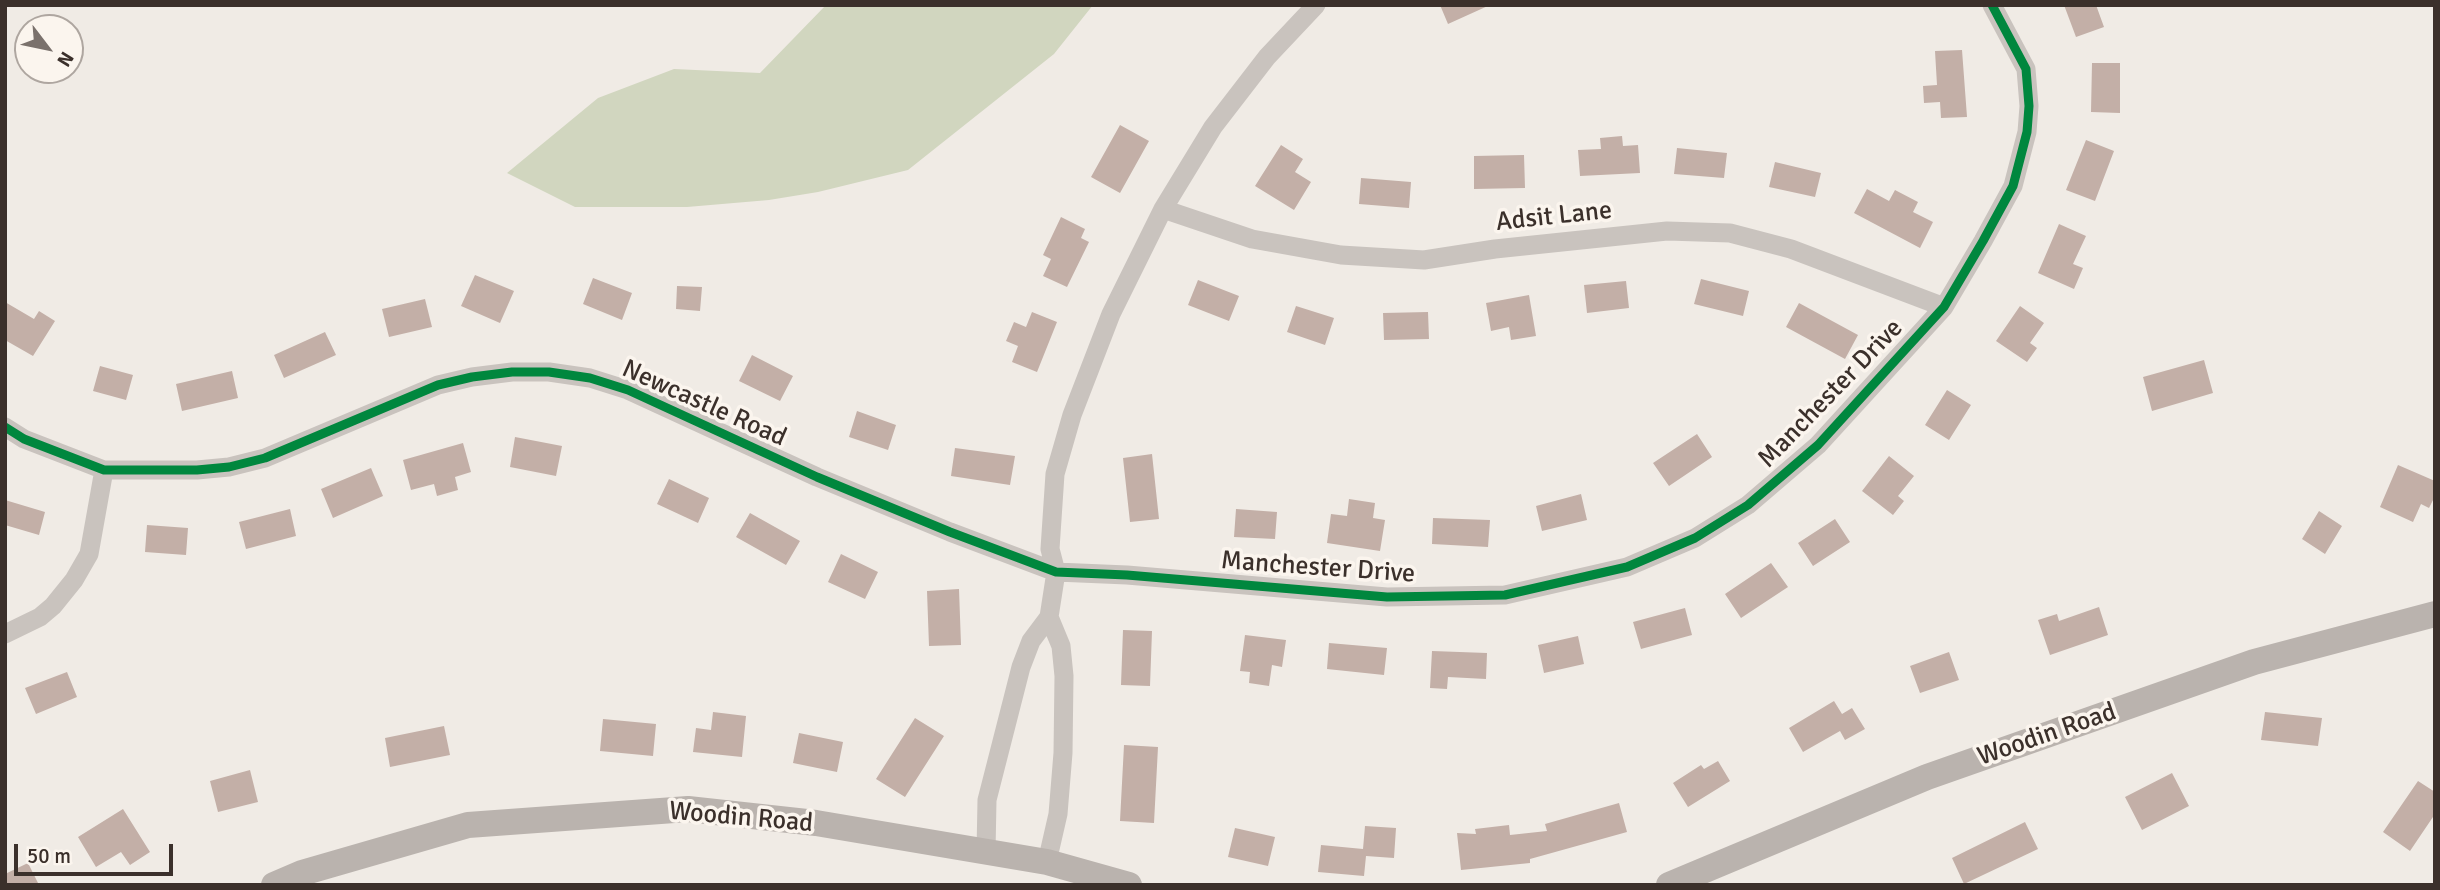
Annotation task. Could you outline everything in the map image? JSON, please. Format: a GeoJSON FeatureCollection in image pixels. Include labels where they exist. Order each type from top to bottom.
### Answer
{"type":"FeatureCollection","features":[{"type":"Feature","properties":{"kind":"street"},"geometry":{"type":"LineString","coordinates":[[986,852],[987,800],[1021,667],[1031,641],[1049,617],[1056,572],[1051,548],[1055,474],[1068,427],[1111,314],[1163,209],[1213,128],[1268,57],[1316,5]]}},
{"type":"Feature","properties":{"kind":"street","name":"Manchester Drive"},"geometry":{"type":"LineString","coordinates":[[1056,572],[1140,576],[1387,597],[1504,596],[1627,567],[1695,538],[1748,505],[1818,445],[1944,307],[1983,241],[2013,186],[2027,132],[2029,106],[2026,69],[1992,5]]}},
{"type":"Feature","properties":{"kind":"street","name":"Adsit Lane"},"geometry":{"type":"LineString","coordinates":[[1163,209],[1252,239],[1341,255],[1424,260],[1495,249],[1667,232],[1730,233],[1791,249],[1944,307]]}},
{"type":"Feature","properties":{"kind":"street","name":"Newcastle Road"},"geometry":{"type":"LineString","coordinates":[[5,427],[24,439],[104,470],[197,470],[229,467],[265,458],[438,385],[485,375],[549,372],[590,378],[628,390],[817,477],[1056,572]]}},
{"type":"Feature","properties":{"kind":"street"},"geometry":{"type":"LineString","coordinates":[[5,634],[40,617],[53,606],[74,580],[89,554],[104,470]]}},
{"type":"Feature","properties":{"kind":"street","name":"Woodin Road"},"geometry":{"type":"LineString","coordinates":[[1669,885],[1940,773],[2254,662],[2435,614]]}},
{"type":"Feature","properties":{"kind":"street"},"geometry":{"type":"LineString","coordinates":[[1047,862],[1058,814],[1063,752],[1064,676],[1061,646],[1049,617]]}},
{"type":"Feature","properties":{"kind":"street","name":"Woodin Road"},"geometry":{"type":"LineString","coordinates":[[274,885],[302,873],[468,825],[688,808],[816,823],[1047,862],[1129,885]]}},
{"type":"Feature","properties":{"kind":"green space"},"geometry":{"type":"Polygon","coordinates":[[[826,5],[1093,5],[1054,54],[908,170],[818,192],[769,200],[687,207],[575,207],[507,173],[598,98],[674,69],[760,73],[826,5]]]}},
{"type":"Feature","properties":{"kind":"building"},"geometry":{"type":"Polygon","coordinates":[[[1440,5],[1490,5],[1448,24],[1440,5]]]}},
{"type":"Feature","properties":{"kind":"building"},"geometry":{"type":"Polygon","coordinates":[[[2064,5],[2096,5],[2104,27],[2076,37],[2064,5]]]}},
{"type":"Feature","properties":{"kind":"building"},"geometry":{"type":"Polygon","coordinates":[[[1962,50],[1967,117],[1941,118],[1940,102],[1924,103],[1923,86],[1937,85],[1935,51],[1962,50]]]}},
{"type":"Feature","properties":{"kind":"building"},"geometry":{"type":"Polygon","coordinates":[[[2092,63],[2120,63],[2120,113],[2091,112],[2092,63]]]}},
{"type":"Feature","properties":{"kind":"building"},"geometry":{"type":"Polygon","coordinates":[[[1120,125],[1149,141],[1120,193],[1091,177],[1120,125]]]}},
{"type":"Feature","properties":{"kind":"building"},"geometry":{"type":"Polygon","coordinates":[[[1622,136],[1623,146],[1638,145],[1640,173],[1580,176],[1578,150],[1601,149],[1600,138],[1622,136]]]}},
{"type":"Feature","properties":{"kind":"building"},"geometry":{"type":"Polygon","coordinates":[[[2086,140],[2114,151],[2095,201],[2066,190],[2086,140]]]}},
{"type":"Feature","properties":{"kind":"building"},"geometry":{"type":"Polygon","coordinates":[[[1281,145],[1303,159],[1295,172],[1311,182],[1294,210],[1255,186],[1281,145]]]}},
{"type":"Feature","properties":{"kind":"building"},"geometry":{"type":"Polygon","coordinates":[[[1677,148],[1727,153],[1724,178],[1674,174],[1677,148]]]}},
{"type":"Feature","properties":{"kind":"building"},"geometry":{"type":"Polygon","coordinates":[[[1524,155],[1525,188],[1474,189],[1474,156],[1524,155]]]}},
{"type":"Feature","properties":{"kind":"building"},"geometry":{"type":"Polygon","coordinates":[[[1775,162],[1821,173],[1815,197],[1769,187],[1775,162]]]}},
{"type":"Feature","properties":{"kind":"building"},"geometry":{"type":"Polygon","coordinates":[[[1361,178],[1411,182],[1409,208],[1359,204],[1361,178]]]}},
{"type":"Feature","properties":{"kind":"building"},"geometry":{"type":"Polygon","coordinates":[[[1867,189],[1889,201],[1895,190],[1918,202],[1913,212],[1933,222],[1920,248],[1854,213],[1867,189]]]}},
{"type":"Feature","properties":{"kind":"building"},"geometry":{"type":"Polygon","coordinates":[[[1061,217],[1085,229],[1081,238],[1089,242],[1067,287],[1043,276],[1051,259],[1043,255],[1061,217]]]}},
{"type":"Feature","properties":{"kind":"building"},"geometry":{"type":"Polygon","coordinates":[[[2059,224],[2086,236],[2073,264],[2083,268],[2074,289],[2038,273],[2059,224]]]}},
{"type":"Feature","properties":{"kind":"building"},"geometry":{"type":"Polygon","coordinates":[[[475,275],[514,291],[500,323],[461,306],[475,275]]]}},
{"type":"Feature","properties":{"kind":"building"},"geometry":{"type":"Polygon","coordinates":[[[593,278],[632,293],[622,320],[583,304],[593,278]]]}},
{"type":"Feature","properties":{"kind":"building"},"geometry":{"type":"Polygon","coordinates":[[[1701,279],[1749,291],[1743,316],[1694,304],[1701,279]]]}},
{"type":"Feature","properties":{"kind":"building"},"geometry":{"type":"Polygon","coordinates":[[[1198,280],[1239,296],[1229,321],[1188,305],[1198,280]]]}},
{"type":"Feature","properties":{"kind":"building"},"geometry":{"type":"Polygon","coordinates":[[[1626,281],[1629,308],[1587,313],[1584,285],[1626,281]]]}},
{"type":"Feature","properties":{"kind":"building"},"geometry":{"type":"Polygon","coordinates":[[[677,286],[702,287],[700,311],[676,309],[677,286]]]}},
{"type":"Feature","properties":{"kind":"building"},"geometry":{"type":"Polygon","coordinates":[[[1529,295],[1536,336],[1511,340],[1509,327],[1491,331],[1486,303],[1529,295]]]}},
{"type":"Feature","properties":{"kind":"building"},"geometry":{"type":"Polygon","coordinates":[[[425,299],[432,327],[389,337],[382,309],[425,299]]]}},
{"type":"Feature","properties":{"kind":"building"},"geometry":{"type":"Polygon","coordinates":[[[5,302],[34,319],[39,311],[55,321],[33,356],[5,340],[5,302]]]}},
{"type":"Feature","properties":{"kind":"building"},"geometry":{"type":"Polygon","coordinates":[[[1799,303],[1858,335],[1845,359],[1786,327],[1799,303]]]}},
{"type":"Feature","properties":{"kind":"building"},"geometry":{"type":"Polygon","coordinates":[[[1296,306],[1334,318],[1325,345],[1287,332],[1296,306]]]}},
{"type":"Feature","properties":{"kind":"building"},"geometry":{"type":"Polygon","coordinates":[[[2020,306],[2044,323],[2030,343],[2037,348],[2027,362],[1996,341],[2020,306]]]}},
{"type":"Feature","properties":{"kind":"building"},"geometry":{"type":"Polygon","coordinates":[[[1032,312],[1057,322],[1037,372],[1012,362],[1018,346],[1006,341],[1014,322],[1026,327],[1032,312]]]}},
{"type":"Feature","properties":{"kind":"building"},"geometry":{"type":"Polygon","coordinates":[[[1428,312],[1429,339],[1384,340],[1383,313],[1428,312]]]}},
{"type":"Feature","properties":{"kind":"building"},"geometry":{"type":"Polygon","coordinates":[[[325,332],[336,355],[284,378],[274,355],[325,332]]]}},
{"type":"Feature","properties":{"kind":"building"},"geometry":{"type":"Polygon","coordinates":[[[752,355],[793,376],[780,401],[739,381],[752,355]]]}},
{"type":"Feature","properties":{"kind":"building"},"geometry":{"type":"Polygon","coordinates":[[[2204,360],[2213,393],[2152,411],[2143,377],[2204,360]]]}},
{"type":"Feature","properties":{"kind":"building"},"geometry":{"type":"Polygon","coordinates":[[[100,366],[133,375],[126,400],[93,391],[100,366]]]}},
{"type":"Feature","properties":{"kind":"building"},"geometry":{"type":"Polygon","coordinates":[[[232,371],[238,398],[182,411],[176,384],[232,371]]]}},
{"type":"Feature","properties":{"kind":"building"},"geometry":{"type":"Polygon","coordinates":[[[1947,390],[1971,405],[1949,440],[1925,425],[1947,390]]]}},
{"type":"Feature","properties":{"kind":"building"},"geometry":{"type":"Polygon","coordinates":[[[857,411],[896,425],[888,450],[849,437],[857,411]]]}},
{"type":"Feature","properties":{"kind":"building"},"geometry":{"type":"Polygon","coordinates":[[[1697,434],[1712,457],[1669,486],[1653,463],[1697,434]]]}},
{"type":"Feature","properties":{"kind":"building"},"geometry":{"type":"Polygon","coordinates":[[[515,437],[562,446],[556,476],[510,467],[515,437]]]}},
{"type":"Feature","properties":{"kind":"building"},"geometry":{"type":"Polygon","coordinates":[[[463,443],[471,472],[455,477],[458,490],[437,496],[434,484],[411,490],[403,460],[463,443]]]}},
{"type":"Feature","properties":{"kind":"building"},"geometry":{"type":"Polygon","coordinates":[[[955,448],[1015,456],[1010,485],[951,476],[955,448]]]}},
{"type":"Feature","properties":{"kind":"building"},"geometry":{"type":"Polygon","coordinates":[[[1152,454],[1159,519],[1130,522],[1123,458],[1152,454]]]}},
{"type":"Feature","properties":{"kind":"building"},"geometry":{"type":"Polygon","coordinates":[[[1889,456],[1914,476],[1898,496],[1904,501],[1893,515],[1862,491],[1889,456]]]}},
{"type":"Feature","properties":{"kind":"building"},"geometry":{"type":"Polygon","coordinates":[[[2398,465],[2435,481],[2435,496],[2429,508],[2421,504],[2413,522],[2380,507],[2398,465]]]}},
{"type":"Feature","properties":{"kind":"building"},"geometry":{"type":"Polygon","coordinates":[[[371,468],[383,496],[333,518],[321,489],[371,468]]]}},
{"type":"Feature","properties":{"kind":"building"},"geometry":{"type":"Polygon","coordinates":[[[669,479],[709,498],[698,523],[657,504],[669,479]]]}},
{"type":"Feature","properties":{"kind":"building"},"geometry":{"type":"Polygon","coordinates":[[[1581,494],[1587,520],[1542,531],[1536,506],[1581,494]]]}},
{"type":"Feature","properties":{"kind":"building"},"geometry":{"type":"Polygon","coordinates":[[[1349,499],[1375,503],[1373,518],[1385,520],[1380,551],[1327,543],[1331,514],[1347,516],[1349,499]]]}},
{"type":"Feature","properties":{"kind":"building"},"geometry":{"type":"Polygon","coordinates":[[[5,500],[45,512],[39,535],[5,525],[5,500]]]}},
{"type":"Feature","properties":{"kind":"building"},"geometry":{"type":"Polygon","coordinates":[[[290,509],[296,536],[246,549],[239,522],[290,509]]]}},
{"type":"Feature","properties":{"kind":"building"},"geometry":{"type":"Polygon","coordinates":[[[1236,509],[1277,512],[1275,539],[1234,537],[1236,509]]]}},
{"type":"Feature","properties":{"kind":"building"},"geometry":{"type":"Polygon","coordinates":[[[2319,511],[2342,526],[2325,554],[2302,539],[2319,511]]]}},
{"type":"Feature","properties":{"kind":"building"},"geometry":{"type":"Polygon","coordinates":[[[750,513],[800,541],[786,565],[736,537],[750,513]]]}},
{"type":"Feature","properties":{"kind":"building"},"geometry":{"type":"Polygon","coordinates":[[[1433,518],[1490,520],[1488,547],[1432,544],[1433,518]]]}},
{"type":"Feature","properties":{"kind":"building"},"geometry":{"type":"Polygon","coordinates":[[[1835,519],[1850,542],[1813,566],[1798,543],[1835,519]]]}},
{"type":"Feature","properties":{"kind":"building"},"geometry":{"type":"Polygon","coordinates":[[[147,525],[188,528],[186,555],[145,552],[147,525]]]}},
{"type":"Feature","properties":{"kind":"building"},"geometry":{"type":"Polygon","coordinates":[[[841,554],[878,572],[865,599],[828,582],[841,554]]]}},
{"type":"Feature","properties":{"kind":"building"},"geometry":{"type":"Polygon","coordinates":[[[1771,563],[1788,587],[1741,618],[1725,594],[1771,563]]]}},
{"type":"Feature","properties":{"kind":"building"},"geometry":{"type":"Polygon","coordinates":[[[959,589],[961,645],[929,646],[927,591],[959,589]]]}},
{"type":"Feature","properties":{"kind":"building"},"geometry":{"type":"Polygon","coordinates":[[[2099,607],[2108,635],[2050,655],[2038,620],[2057,614],[2059,621],[2099,607]]]}},
{"type":"Feature","properties":{"kind":"building"},"geometry":{"type":"Polygon","coordinates":[[[1685,608],[1692,635],[1641,649],[1633,622],[1685,608]]]}},
{"type":"Feature","properties":{"kind":"building"},"geometry":{"type":"Polygon","coordinates":[[[1123,630],[1152,631],[1150,686],[1121,685],[1123,630]]]}},
{"type":"Feature","properties":{"kind":"building"},"geometry":{"type":"Polygon","coordinates":[[[1245,635],[1286,640],[1282,667],[1272,665],[1269,686],[1249,683],[1250,672],[1240,671],[1245,635]]]}},
{"type":"Feature","properties":{"kind":"building"},"geometry":{"type":"Polygon","coordinates":[[[1578,636],[1584,664],[1544,673],[1538,645],[1578,636]]]}},
{"type":"Feature","properties":{"kind":"building"},"geometry":{"type":"Polygon","coordinates":[[[1329,643],[1387,648],[1384,675],[1327,669],[1329,643]]]}},
{"type":"Feature","properties":{"kind":"building"},"geometry":{"type":"Polygon","coordinates":[[[1432,651],[1487,653],[1486,679],[1448,677],[1447,689],[1430,688],[1432,651]]]}},
{"type":"Feature","properties":{"kind":"building"},"geometry":{"type":"Polygon","coordinates":[[[1949,652],[1959,680],[1920,693],[1910,666],[1949,652]]]}},
{"type":"Feature","properties":{"kind":"building"},"geometry":{"type":"Polygon","coordinates":[[[67,672],[77,697],[36,714],[25,688],[67,672]]]}},
{"type":"Feature","properties":{"kind":"building"},"geometry":{"type":"Polygon","coordinates":[[[1834,701],[1842,714],[1852,708],[1865,729],[1845,740],[1840,731],[1803,752],[1789,728],[1834,701]]]}},
{"type":"Feature","properties":{"kind":"building"},"geometry":{"type":"Polygon","coordinates":[[[713,712],[746,716],[742,757],[693,752],[696,728],[711,730],[713,712]]]}},
{"type":"Feature","properties":{"kind":"building"},"geometry":{"type":"Polygon","coordinates":[[[2265,712],[2322,718],[2318,746],[2261,740],[2265,712]]]}},
{"type":"Feature","properties":{"kind":"building"},"geometry":{"type":"Polygon","coordinates":[[[915,718],[944,736],[905,797],[876,779],[915,718]]]}},
{"type":"Feature","properties":{"kind":"building"},"geometry":{"type":"Polygon","coordinates":[[[603,719],[656,724],[653,756],[600,751],[603,719]]]}},
{"type":"Feature","properties":{"kind":"building"},"geometry":{"type":"Polygon","coordinates":[[[444,726],[450,755],[390,767],[385,738],[444,726]]]}},
{"type":"Feature","properties":{"kind":"building"},"geometry":{"type":"Polygon","coordinates":[[[799,733],[843,742],[837,772],[793,763],[799,733]]]}},
{"type":"Feature","properties":{"kind":"building"},"geometry":{"type":"Polygon","coordinates":[[[1124,745],[1158,747],[1154,823],[1120,821],[1124,745]]]}},
{"type":"Feature","properties":{"kind":"building"},"geometry":{"type":"Polygon","coordinates":[[[1718,761],[1730,781],[1688,807],[1673,783],[1701,765],[1704,769],[1718,761]]]}},
{"type":"Feature","properties":{"kind":"building"},"geometry":{"type":"Polygon","coordinates":[[[250,770],[258,802],[218,812],[210,781],[250,770]]]}},
{"type":"Feature","properties":{"kind":"building"},"geometry":{"type":"Polygon","coordinates":[[[2172,773],[2189,806],[2142,830],[2125,797],[2172,773]]]}},
{"type":"Feature","properties":{"kind":"building"},"geometry":{"type":"Polygon","coordinates":[[[2418,781],[2435,792],[2435,814],[2410,851],[2383,832],[2418,781]]]}},
{"type":"Feature","properties":{"kind":"building"},"geometry":{"type":"Polygon","coordinates":[[[1619,803],[1627,832],[1530,859],[1530,863],[1461,870],[1457,833],[1476,834],[1475,829],[1509,825],[1510,835],[1547,831],[1545,824],[1619,803]]]}},
{"type":"Feature","properties":{"kind":"building"},"geometry":{"type":"Polygon","coordinates":[[[123,809],[150,852],[130,865],[121,852],[96,867],[78,837],[123,809]]]}},
{"type":"Feature","properties":{"kind":"building"},"geometry":{"type":"Polygon","coordinates":[[[2025,822],[2038,849],[1964,884],[1952,858],[2025,822]]]}},
{"type":"Feature","properties":{"kind":"building"},"geometry":{"type":"Polygon","coordinates":[[[1365,826],[1396,828],[1394,858],[1366,856],[1364,876],[1318,872],[1321,845],[1363,849],[1365,826]]]}},
{"type":"Feature","properties":{"kind":"building"},"geometry":{"type":"Polygon","coordinates":[[[1235,828],[1275,837],[1268,866],[1228,857],[1235,828]]]}},
{"type":"Feature","properties":{"kind":"building"},"geometry":{"type":"Polygon","coordinates":[[[28,863],[39,885],[5,885],[5,874],[28,863]]]}},
{"type":"Feature","properties":{"kind":"cycle path"},"geometry":{"type":"LineString","coordinates":[[5,427],[24,439],[104,470],[197,470],[229,467],[265,458],[438,385],[512,372],[549,372],[590,378],[628,390],[817,477],[1056,572],[1127,575],[1387,597],[1505,595],[1627,567],[1695,538],[1748,505],[1818,445],[1944,307],[2013,186],[2027,132],[2029,106],[2026,69],[1992,5]]}}]}
